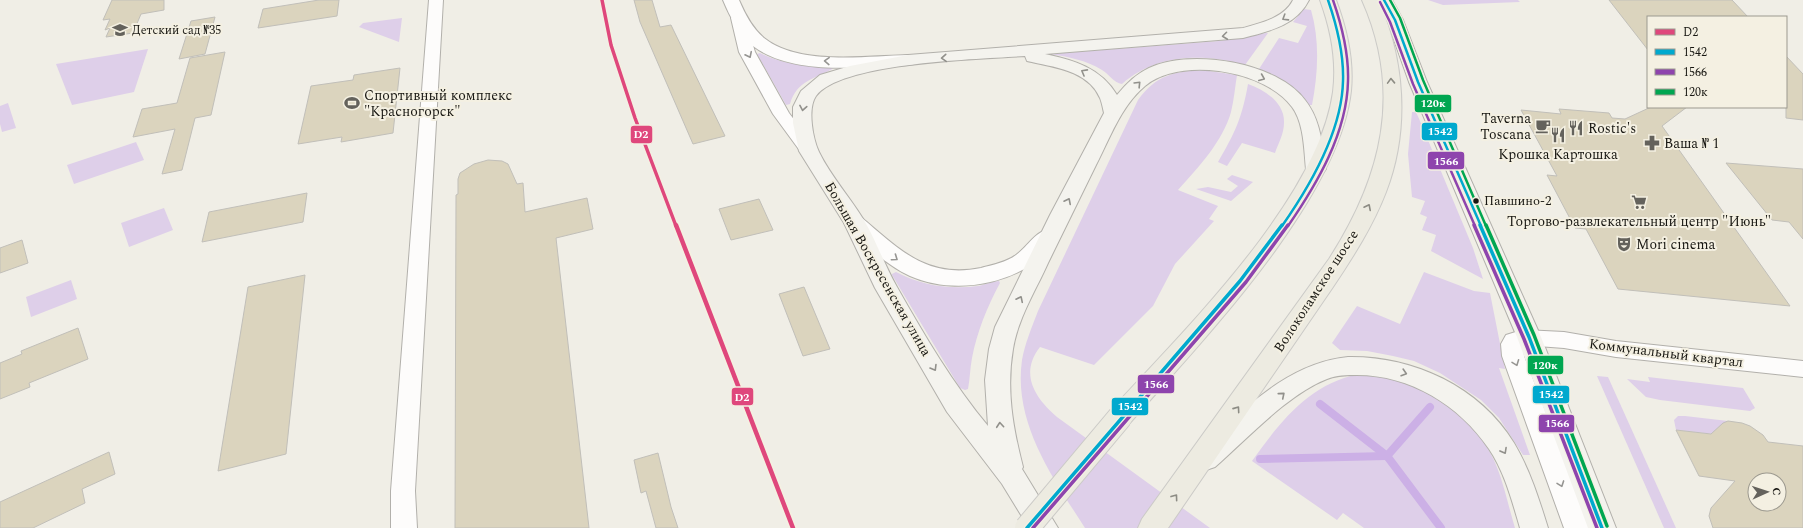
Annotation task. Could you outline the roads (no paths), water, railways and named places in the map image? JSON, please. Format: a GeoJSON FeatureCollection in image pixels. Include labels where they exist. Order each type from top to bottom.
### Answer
{"type":"FeatureCollection","features":[{"type":"Feature","properties":{"kind":"main road"},"geometry":{"type":"LineString","coordinates":[[809,151],[802,123],[802,107],[806,95],[826,79],[850,71],[908,60],[1243,33],[1263,28],[1285,19],[1292,13],[1301,0]]}},
{"type":"Feature","properties":{"kind":"main road"},"geometry":{"type":"LineString","coordinates":[[1027,528],[1120,417],[1234,288],[1280,227],[1316,169],[1340,106],[1342,78],[1341,46],[1335,18],[1328,0]]}},
{"type":"Feature","properties":{"kind":"main road","name":"Волоколамское шоссе"},"geometry":{"type":"LineString","coordinates":[[1152,528],[1341,258],[1376,192],[1388,152],[1392,109],[1390,69],[1384,38],[1370,0]]}},
{"type":"Feature","properties":{"kind":"main road"},"geometry":{"type":"LineString","coordinates":[[1384,0],[1395,20],[1418,82],[1529,337],[1602,528]]}},
{"type":"Feature","properties":{"kind":"main road"},"geometry":{"type":"LineString","coordinates":[[980,55],[1044,59],[1080,69],[1103,88],[1112,103],[1113,113]]}},
{"type":"Feature","properties":{"kind":"main road"},"geometry":{"type":"LineString","coordinates":[[1012,476],[1000,432],[997,384],[1001,347],[1010,320],[1050,235],[1113,113],[1140,81],[1158,71],[1170,67],[1196,64],[1240,70],[1267,80],[1284,90],[1297,101],[1303,110],[1311,135],[1316,169]]}},
{"type":"Feature","properties":{"kind":"main road","name":"Большая Воскресенская улица"},"geometry":{"type":"LineString","coordinates":[[809,151],[855,223],[886,288],[956,405],[1012,476],[1044,528]]}},
{"type":"Feature","properties":{"kind":"main road"},"geometry":{"type":"LineString","coordinates":[[1198,464],[1288,390],[1320,372],[1341,367],[1362,365],[1386,367],[1437,387],[1463,403],[1484,422],[1499,442],[1514,470],[1534,528]]}},
{"type":"Feature","properties":{"kind":"street"},"geometry":{"type":"LineString","coordinates":[[404,528],[403,491],[436,0]]}},
{"type":"Feature","properties":{"kind":"street","name":"Большая Воскресенская улица"},"geometry":{"type":"LineString","coordinates":[[731,0],[738,18],[747,52],[781,114],[809,151]]}},
{"type":"Feature","properties":{"kind":"street"},"geometry":{"type":"LineString","coordinates":[[738,18],[759,42],[774,52],[788,57],[830,61],[908,60]]}},
{"type":"Feature","properties":{"kind":"street"},"geometry":{"type":"LineString","coordinates":[[855,223],[896,259],[918,271],[944,277],[969,278],[996,272],[1023,261],[1050,235]]}},
{"type":"Feature","properties":{"kind":"street"},"geometry":{"type":"LineString","coordinates":[[1529,337],[1521,337],[1513,342],[1513,356],[1577,528]]}},
{"type":"Feature","properties":{"kind":"street","name":"Коммунальный квартал"},"geometry":{"type":"LineString","coordinates":[[1529,337],[1601,345],[1616,349],[1803,369]]}},
{"type":"Feature","properties":{"kind":"waterway"},"geometry":{"type":"LineString","coordinates":[[1320,404],[1387,456]]}},
{"type":"Feature","properties":{"kind":"waterway"},"geometry":{"type":"LineString","coordinates":[[1387,456],[1430,407]]}},
{"type":"Feature","properties":{"kind":"waterway"},"geometry":{"type":"LineString","coordinates":[[1260,459],[1387,456]]}},
{"type":"Feature","properties":{"kind":"waterway"},"geometry":{"type":"LineString","coordinates":[[1387,456],[1441,528]]}},
{"type":"Feature","properties":{"kind":"place","name":"Детский сад №35"},"geometry":{"type":"Point","coordinates":[120,30]}},
{"type":"Feature","properties":{"kind":"place","name":"Спортивный комплекс \"Красногорск\""},"geometry":{"type":"Point","coordinates":[352,103]}},
{"type":"Feature","properties":{"kind":"place","name":"Taverna Toscana"},"geometry":{"type":"Point","coordinates":[1543,126]}},
{"type":"Feature","properties":{"kind":"place","name":"Rostic's"},"geometry":{"type":"Point","coordinates":[1576,128]}},
{"type":"Feature","properties":{"kind":"place","name":"Крошка Картошка"},"geometry":{"type":"Point","coordinates":[1558,135]}},
{"type":"Feature","properties":{"kind":"place","name":"Ваша № 1"},"geometry":{"type":"Point","coordinates":[1652,143]}},
{"type":"Feature","properties":{"kind":"place","name":"Павшино-2"},"geometry":{"type":"Point","coordinates":[1476,201]}},
{"type":"Feature","properties":{"kind":"place","name":"Торгово-развлекательный центр \"Июнь\""},"geometry":{"type":"Point","coordinates":[1639,202]}},
{"type":"Feature","properties":{"kind":"place","name":"Mori cinema"},"geometry":{"type":"Point","coordinates":[1624,244]}}]}
